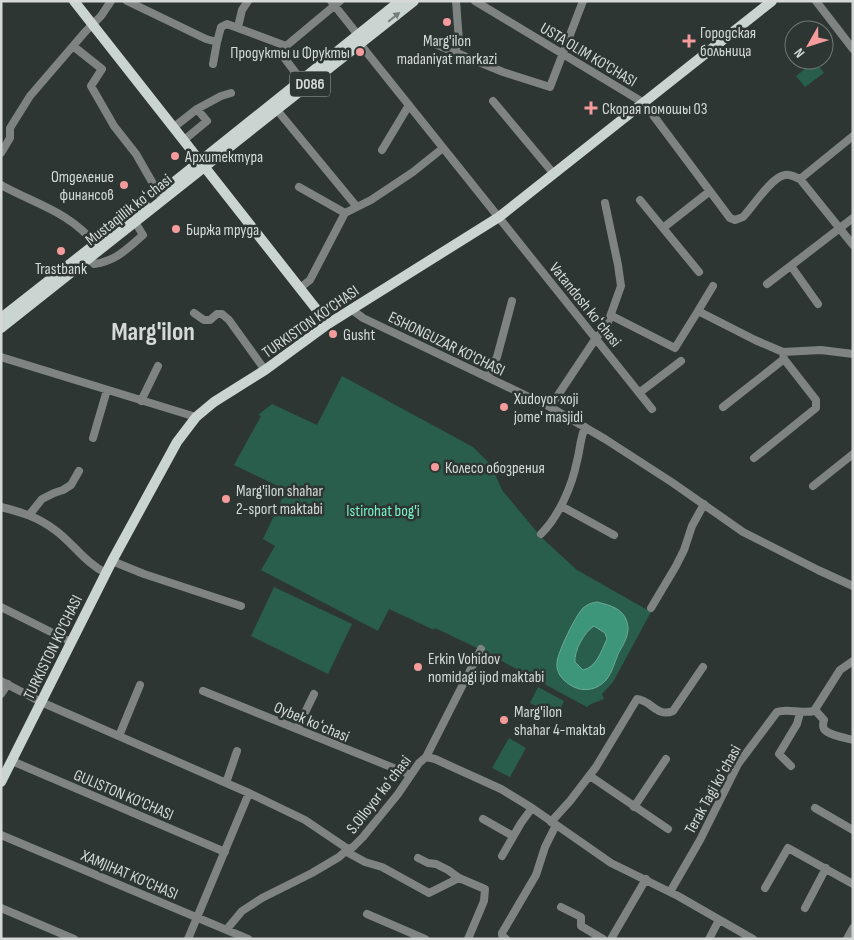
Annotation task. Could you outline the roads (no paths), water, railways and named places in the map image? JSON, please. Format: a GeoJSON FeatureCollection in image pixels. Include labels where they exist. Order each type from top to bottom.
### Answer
{"type":"FeatureCollection","features":[{"type":"Feature","properties":{"kind":"main road"},"geometry":{"type":"LineString","coordinates":[[74,1],[328,324]]}},
{"type":"Feature","properties":{"kind":"main road","name":"Mustaqillik koʻchasi"},"geometry":{"type":"LineString","coordinates":[[1,318],[159,194],[277,110],[400,1]]}},
{"type":"Feature","properties":{"kind":"main road","name":"Mustaqillik koʻchasi"},"geometry":{"type":"LineString","coordinates":[[1,328],[134,222],[301,80],[414,1]]}},
{"type":"Feature","properties":{"kind":"main road","name":"TURKISTON KO’CHASI"},"geometry":{"type":"LineString","coordinates":[[1,782],[112,561],[177,442],[196,417],[214,402],[265,370],[328,324],[554,174],[772,1]]}},
{"type":"Feature","properties":{"kind":"street"},"geometry":{"type":"LineString","coordinates":[[1,153],[10,138],[10,128],[30,96],[107,9],[111,1]]}},
{"type":"Feature","properties":{"kind":"street"},"geometry":{"type":"LineString","coordinates":[[128,1],[216,42]]}},
{"type":"Feature","properties":{"kind":"street"},"geometry":{"type":"LineString","coordinates":[[238,26],[242,10],[248,1]]}},
{"type":"Feature","properties":{"kind":"street"},"geometry":{"type":"LineString","coordinates":[[455,52],[459,41],[456,1]]}},
{"type":"Feature","properties":{"kind":"street","name":"USTA OLIM KO'CHASI"},"geometry":{"type":"LineString","coordinates":[[475,1],[644,103],[726,214],[735,220],[743,217],[770,185],[781,176],[791,175],[800,179]]}},
{"type":"Feature","properties":{"kind":"street"},"geometry":{"type":"LineString","coordinates":[[430,42],[503,72],[548,87],[552,85],[583,1]]}},
{"type":"Feature","properties":{"kind":"street"},"geometry":{"type":"LineString","coordinates":[[816,1],[853,49]]}},
{"type":"Feature","properties":{"kind":"street"},"geometry":{"type":"LineString","coordinates":[[301,80],[283,56],[283,52],[286,46],[335,3]]}},
{"type":"Feature","properties":{"kind":"street","name":"Vatandosh koʻchasi"},"geometry":{"type":"LineString","coordinates":[[335,3],[359,39],[409,105],[652,409]]}},
{"type":"Feature","properties":{"kind":"street"},"geometry":{"type":"LineString","coordinates":[[213,64],[216,42],[222,26],[227,24],[238,26],[286,46]]}},
{"type":"Feature","properties":{"kind":"street"},"geometry":{"type":"LineString","coordinates":[[73,46],[102,69],[90,86],[114,126],[136,154],[159,194]]}},
{"type":"Feature","properties":{"kind":"street"},"geometry":{"type":"LineString","coordinates":[[174,127],[197,109],[231,93]]}},
{"type":"Feature","properties":{"kind":"street"},"geometry":{"type":"LineString","coordinates":[[493,101],[554,174]]}},
{"type":"Feature","properties":{"kind":"street"},"geometry":{"type":"LineString","coordinates":[[382,150],[409,105]]}},
{"type":"Feature","properties":{"kind":"street"},"geometry":{"type":"LineString","coordinates":[[184,140],[207,121],[197,109]]}},
{"type":"Feature","properties":{"kind":"street"},"geometry":{"type":"LineString","coordinates":[[277,110],[357,207]]}},
{"type":"Feature","properties":{"kind":"street"},"geometry":{"type":"LineString","coordinates":[[1,134],[10,138]]}},
{"type":"Feature","properties":{"kind":"street"},"geometry":{"type":"LineString","coordinates":[[853,136],[800,179],[853,245]]}},
{"type":"Feature","properties":{"kind":"street"},"geometry":{"type":"LineString","coordinates":[[300,288],[310,280],[345,213],[371,200],[413,172],[443,148]]}},
{"type":"Feature","properties":{"kind":"street"},"geometry":{"type":"LineString","coordinates":[[1,185],[63,215],[78,225],[95,244]]}},
{"type":"Feature","properties":{"kind":"street"},"geometry":{"type":"LineString","coordinates":[[300,188],[345,213]]}},
{"type":"Feature","properties":{"kind":"street"},"geometry":{"type":"LineString","coordinates":[[663,228],[710,191]]}},
{"type":"Feature","properties":{"kind":"street"},"geometry":{"type":"LineString","coordinates":[[640,200],[699,272]]}},
{"type":"Feature","properties":{"kind":"street"},"geometry":{"type":"LineString","coordinates":[[550,407],[596,338],[606,328],[612,316],[621,286],[605,203]]}},
{"type":"Feature","properties":{"kind":"street"},"geometry":{"type":"LineString","coordinates":[[767,284],[853,218]]}},
{"type":"Feature","properties":{"kind":"street"},"geometry":{"type":"LineString","coordinates":[[88,259],[94,264],[108,262],[124,252],[143,235],[134,222]]}},
{"type":"Feature","properties":{"kind":"street"},"geometry":{"type":"LineString","coordinates":[[790,266],[818,304]]}},
{"type":"Feature","properties":{"kind":"street"},"geometry":{"type":"LineString","coordinates":[[612,316],[675,348],[713,286]]}},
{"type":"Feature","properties":{"kind":"street"},"geometry":{"type":"LineString","coordinates":[[487,378],[497,358],[512,301]]}},
{"type":"Feature","properties":{"kind":"street","name":"ESHONGUZAR KO'CHASI"},"geometry":{"type":"LineString","coordinates":[[351,309],[363,318],[550,407],[704,504],[743,532],[853,586]]}},
{"type":"Feature","properties":{"kind":"street"},"geometry":{"type":"LineString","coordinates":[[698,312],[783,355],[816,400],[816,408],[754,458]]}},
{"type":"Feature","properties":{"kind":"street"},"geometry":{"type":"LineString","coordinates":[[194,313],[204,320],[210,320],[217,314],[222,314],[229,320],[265,370]]}},
{"type":"Feature","properties":{"kind":"street"},"geometry":{"type":"LineString","coordinates":[[723,407],[783,355],[821,350],[852,355]]}},
{"type":"Feature","properties":{"kind":"street"},"geometry":{"type":"LineString","coordinates":[[1,357],[196,417]]}},
{"type":"Feature","properties":{"kind":"street"},"geometry":{"type":"LineString","coordinates":[[639,393],[681,361]]}},
{"type":"Feature","properties":{"kind":"street"},"geometry":{"type":"LineString","coordinates":[[142,401],[158,366]]}},
{"type":"Feature","properties":{"kind":"street"},"geometry":{"type":"LineString","coordinates":[[93,438],[107,390]]}},
{"type":"Feature","properties":{"kind":"street"},"geometry":{"type":"LineString","coordinates":[[541,534],[548,527],[560,506],[574,471],[581,436],[585,428]]}},
{"type":"Feature","properties":{"kind":"street"},"geometry":{"type":"LineString","coordinates":[[813,486],[853,454]]}},
{"type":"Feature","properties":{"kind":"street"},"geometry":{"type":"LineString","coordinates":[[30,514],[42,499],[71,485],[79,470]]}},
{"type":"Feature","properties":{"kind":"street"},"geometry":{"type":"LineString","coordinates":[[652,608],[684,550],[692,526],[704,504]]}},
{"type":"Feature","properties":{"kind":"street"},"geometry":{"type":"LineString","coordinates":[[560,506],[614,535]]}},
{"type":"Feature","properties":{"kind":"street"},"geometry":{"type":"LineString","coordinates":[[1,507],[30,514],[56,530],[96,568],[106,573]]}},
{"type":"Feature","properties":{"kind":"street"},"geometry":{"type":"LineString","coordinates":[[112,561],[153,577],[241,606]]}},
{"type":"Feature","properties":{"kind":"street"},"geometry":{"type":"LineString","coordinates":[[1,607],[71,642]]}},
{"type":"Feature","properties":{"kind":"street"},"geometry":{"type":"LineString","coordinates":[[426,757],[481,649]]}},
{"type":"Feature","properties":{"kind":"street"},"geometry":{"type":"LineString","coordinates":[[853,661],[840,670],[815,710],[824,720],[824,729],[834,735],[853,740]]}},
{"type":"Feature","properties":{"kind":"street"},"geometry":{"type":"LineString","coordinates":[[506,939],[502,936],[502,933],[536,875],[554,824],[590,776],[637,699],[661,713],[667,714],[672,711],[703,667]]}},
{"type":"Feature","properties":{"kind":"street"},"geometry":{"type":"LineString","coordinates":[[1,694],[5,682]]}},
{"type":"Feature","properties":{"kind":"street","name":"S.Olloyor koʻchasi"},"geometry":{"type":"LineString","coordinates":[[5,682],[41,702],[306,820],[347,850],[363,837],[398,794],[419,762],[426,757],[435,759],[484,781],[532,808],[611,863],[646,879],[753,939]]}},
{"type":"Feature","properties":{"kind":"street"},"geometry":{"type":"LineString","coordinates":[[119,736],[140,686]]}},
{"type":"Feature","properties":{"kind":"street","name":"Oybek koʻchasi"},"geometry":{"type":"LineString","coordinates":[[203,690],[411,775]]}},
{"type":"Feature","properties":{"kind":"street"},"geometry":{"type":"LineString","coordinates":[[297,729],[314,694]]}},
{"type":"Feature","properties":{"kind":"street","name":"Terak Tagi koʻchasi"},"geometry":{"type":"LineString","coordinates":[[670,892],[700,840],[738,764],[777,712],[800,713],[815,710]]}},
{"type":"Feature","properties":{"kind":"street"},"geometry":{"type":"LineString","coordinates":[[791,766],[779,756],[779,753],[797,724],[800,713]]}},
{"type":"Feature","properties":{"kind":"street"},"geometry":{"type":"LineString","coordinates":[[226,783],[237,751]]}},
{"type":"Feature","properties":{"kind":"street"},"geometry":{"type":"LineString","coordinates":[[634,807],[666,759]]}},
{"type":"Feature","properties":{"kind":"street","name":"GULISTON KO'CHASI"},"geometry":{"type":"LineString","coordinates":[[12,761],[225,852]]}},
{"type":"Feature","properties":{"kind":"street"},"geometry":{"type":"LineString","coordinates":[[590,776],[668,830]]}},
{"type":"Feature","properties":{"kind":"street"},"geometry":{"type":"LineString","coordinates":[[188,939],[249,793]]}},
{"type":"Feature","properties":{"kind":"street"},"geometry":{"type":"LineString","coordinates":[[502,856],[532,808]]}},
{"type":"Feature","properties":{"kind":"street"},"geometry":{"type":"LineString","coordinates":[[815,808],[853,830]]}},
{"type":"Feature","properties":{"kind":"street"},"geometry":{"type":"LineString","coordinates":[[483,820],[513,836]]}},
{"type":"Feature","properties":{"kind":"street","name":"XAMJIHAT KO'CHASI"},"geometry":{"type":"LineString","coordinates":[[1,835],[248,939]]}},
{"type":"Feature","properties":{"kind":"street"},"geometry":{"type":"LineString","coordinates":[[766,888],[788,848],[853,884]]}},
{"type":"Feature","properties":{"kind":"street"},"geometry":{"type":"LineString","coordinates":[[227,929],[242,911],[262,898],[312,873],[347,850],[366,862],[382,867],[429,893],[458,878]]}},
{"type":"Feature","properties":{"kind":"street"},"geometry":{"type":"LineString","coordinates":[[418,858],[428,863],[436,864],[458,878],[485,889],[484,901],[468,939]]}},
{"type":"Feature","properties":{"kind":"street"},"geometry":{"type":"LineString","coordinates":[[805,908],[826,868]]}},
{"type":"Feature","properties":{"kind":"street"},"geometry":{"type":"LineString","coordinates":[[611,939],[646,879]]}},
{"type":"Feature","properties":{"kind":"street"},"geometry":{"type":"LineString","coordinates":[[561,907],[581,917],[581,926],[603,939]]}},
{"type":"Feature","properties":{"kind":"street"},"geometry":{"type":"LineString","coordinates":[[1,908],[74,939]]}},
{"type":"Feature","properties":{"kind":"street"},"geometry":{"type":"LineString","coordinates":[[368,914],[425,939]]}},
{"type":"Feature","properties":{"kind":"street"},"geometry":{"type":"LineString","coordinates":[[709,939],[719,920]]}},
{"type":"Feature","properties":{"kind":"street"},"geometry":{"type":"LineString","coordinates":[[847,939],[853,928]]}},
{"type":"Feature","properties":{"kind":"place","name":"Marg'ilon madaniyat markazi"},"geometry":{"type":"Point","coordinates":[447,22]}},
{"type":"Feature","properties":{"kind":"place","name":"Городская больница"},"geometry":{"type":"Point","coordinates":[689,41]}},
{"type":"Feature","properties":{"kind":"place","name":"Продукты и Фрукты"},"geometry":{"type":"Point","coordinates":[360,52]}},
{"type":"Feature","properties":{"kind":"place","name":"Скорая помошы 03"},"geometry":{"type":"Point","coordinates":[591,108]}},
{"type":"Feature","properties":{"kind":"place","name":"Архитектура"},"geometry":{"type":"Point","coordinates":[175,156]}},
{"type":"Feature","properties":{"kind":"place","name":"Отделение финансов"},"geometry":{"type":"Point","coordinates":[124,185]}},
{"type":"Feature","properties":{"kind":"place","name":"Биржа труда"},"geometry":{"type":"Point","coordinates":[176,229]}},
{"type":"Feature","properties":{"kind":"place","name":"Trastbank"},"geometry":{"type":"Point","coordinates":[61,251]}},
{"type":"Feature","properties":{"kind":"place","name":"Gusht"},"geometry":{"type":"Point","coordinates":[333,334]}},
{"type":"Feature","properties":{"kind":"place","name":"Xudoyor xoji jome' masjidi"},"geometry":{"type":"Point","coordinates":[504,407]}},
{"type":"Feature","properties":{"kind":"place","name":"Колесо обозрения"},"geometry":{"type":"Point","coordinates":[435,467]}},
{"type":"Feature","properties":{"kind":"place","name":"Marg'ilon shahar 2-sport maktabi"},"geometry":{"type":"Point","coordinates":[226,499]}},
{"type":"Feature","properties":{"kind":"place","name":"Erkin Vohidov nomidagi ijod maktabi"},"geometry":{"type":"Point","coordinates":[418,667]}},
{"type":"Feature","properties":{"kind":"place","name":"Marg'ilon shahar 4-maktab"},"geometry":{"type":"Point","coordinates":[504,720]}},
{"type":"Feature","properties":{"kind":"district","name":"Marg'ilon"},"geometry":{"type":"Point","coordinates":[153,331]}},
{"type":"Feature","properties":{"kind":"park label","name":"Istirohat bog'i"},"geometry":{"type":"Point","coordinates":[383,510]}}]}
